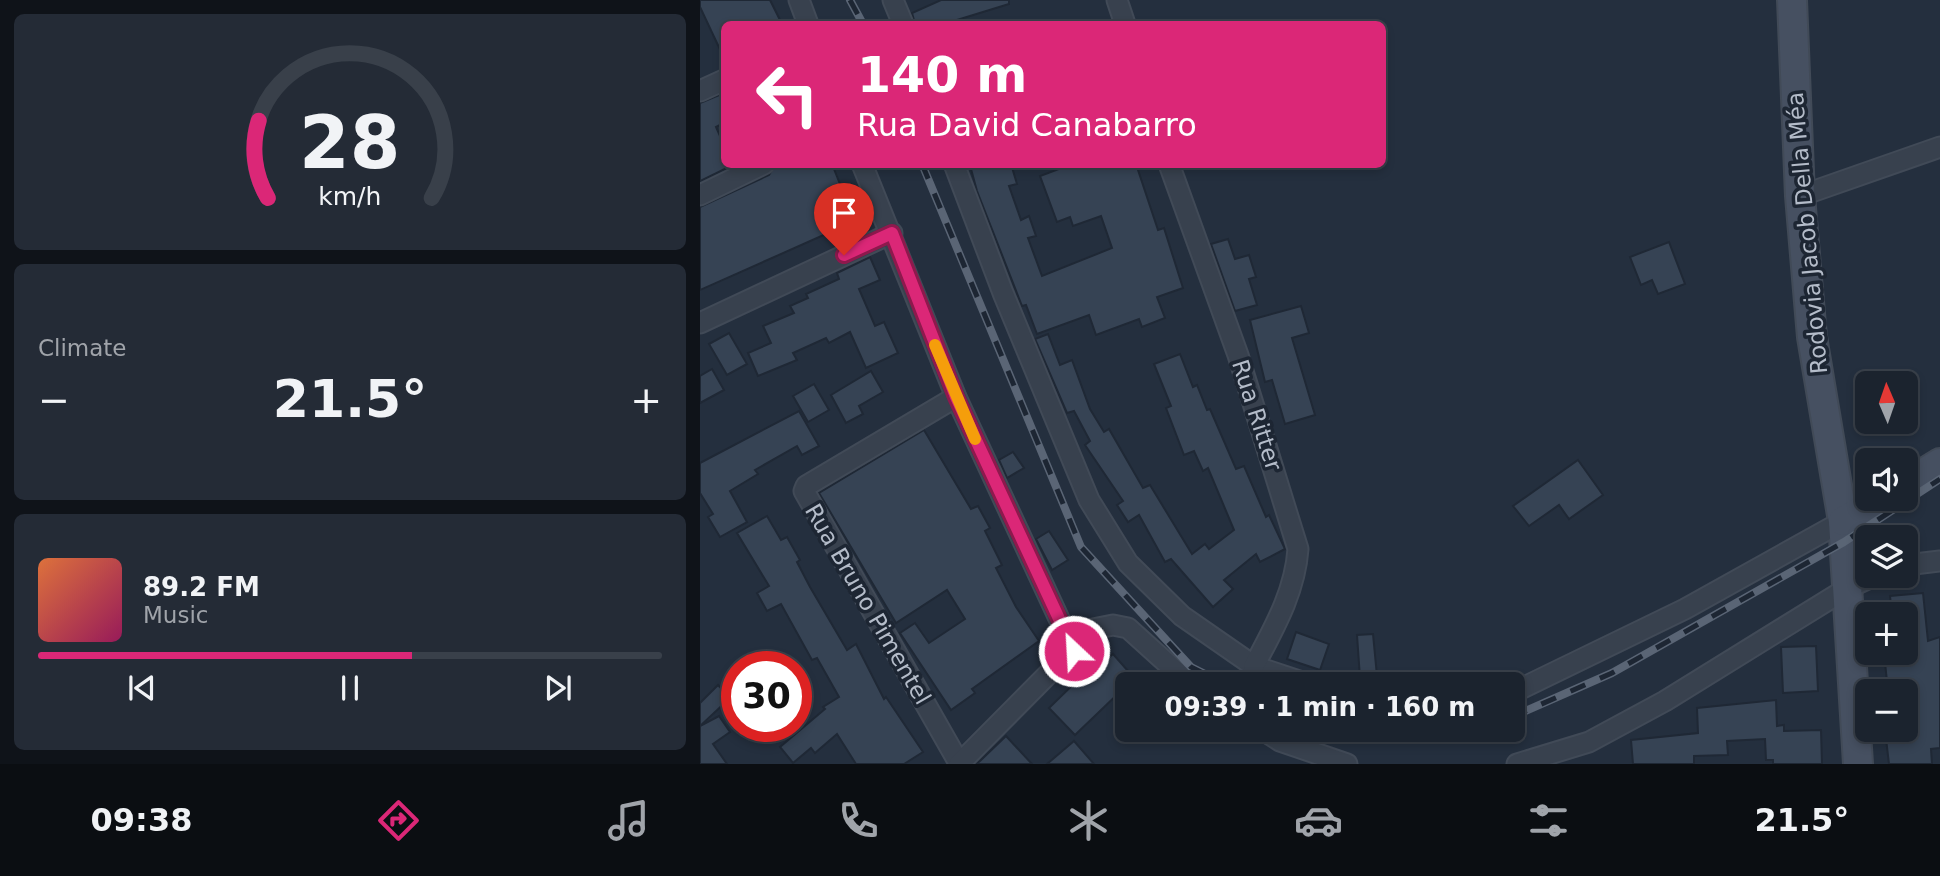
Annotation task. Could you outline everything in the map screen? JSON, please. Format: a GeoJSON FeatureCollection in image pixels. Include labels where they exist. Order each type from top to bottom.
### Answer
{"type":"FeatureCollection","features":[{"type":"Feature","properties":{"kind":"street"},"geometry":{"type":"LineString","coordinates":[[799,0],[807,21]]}},
{"type":"Feature","properties":{"kind":"street"},"geometry":{"type":"LineString","coordinates":[[893,0],[902,21]]}},
{"type":"Feature","properties":{"kind":"street"},"geometry":{"type":"LineString","coordinates":[[1117,0],[1124,21]]}},
{"type":"Feature","properties":{"kind":"street","name":"Rodovia Jacob Della Méa"},"geometry":{"type":"LineString","coordinates":[[1792,0],[1800,196],[1812,338],[1843,521],[1858,764]]}},
{"type":"Feature","properties":{"kind":"street"},"geometry":{"type":"LineString","coordinates":[[700,91],[721,81]]}},
{"type":"Feature","properties":{"kind":"street"},"geometry":{"type":"LineString","coordinates":[[1800,196],[1940,146]]}},
{"type":"Feature","properties":{"kind":"street"},"geometry":{"type":"LineString","coordinates":[[700,195],[756,168]]}},
{"type":"Feature","properties":{"kind":"street"},"geometry":{"type":"LineString","coordinates":[[864,168],[956,397],[1074,651]]}},
{"type":"Feature","properties":{"kind":"street"},"geometry":{"type":"LineString","coordinates":[[956,168],[1003,293],[1089,500],[1128,563],[1182,616],[1254,666],[1272,672]]}},
{"type":"Feature","properties":{"kind":"street","name":"Rua Ritter"},"geometry":{"type":"LineString","coordinates":[[1170,168],[1238,355],[1298,549],[1296,577],[1254,666]]}},
{"type":"Feature","properties":{"kind":"street"},"geometry":{"type":"LineString","coordinates":[[700,323],[892,233]]}},
{"type":"Feature","properties":{"kind":"street","name":"Rua Bruno Pimentel"},"geometry":{"type":"LineString","coordinates":[[956,397],[806,486],[804,491],[959,764]]}},
{"type":"Feature","properties":{"kind":"street"},"geometry":{"type":"LineString","coordinates":[[1918,477],[1940,463]]}},
{"type":"Feature","properties":{"kind":"street"},"geometry":{"type":"LineString","coordinates":[[1525,687],[1685,609],[1860,511]]}},
{"type":"Feature","properties":{"kind":"street"},"geometry":{"type":"LineString","coordinates":[[1918,564],[1940,561]]}},
{"type":"Feature","properties":{"kind":"street"},"geometry":{"type":"LineString","coordinates":[[1517,764],[1589,742],[1665,701],[1855,585]]}},
{"type":"Feature","properties":{"kind":"street"},"geometry":{"type":"LineString","coordinates":[[959,764],[1093,629],[1113,625],[1128,628],[1177,672]]}},
{"type":"Feature","properties":{"kind":"street"},"geometry":{"type":"LineString","coordinates":[[1283,742],[1347,764]]}},
{"type":"Feature","properties":{"kind":"building"},"geometry":{"type":"Polygon","coordinates":[[[700,0],[770,0],[780,21],[721,21],[721,52],[700,7],[700,0]]]}},
{"type":"Feature","properties":{"kind":"building"},"geometry":{"type":"Polygon","coordinates":[[[941,0],[1009,0],[1009,4],[954,21],[914,21],[912,13],[941,0]]]}},
{"type":"Feature","properties":{"kind":"building"},"geometry":{"type":"Polygon","coordinates":[[[721,94],[721,124],[716,127],[721,138],[721,168],[727,168],[700,181],[700,103],[721,94]]]}},
{"type":"Feature","properties":{"kind":"building"},"geometry":{"type":"Polygon","coordinates":[[[773,168],[834,168],[853,217],[824,230],[826,234],[700,290],[700,207],[769,175],[773,168]]]}},
{"type":"Feature","properties":{"kind":"building"},"geometry":{"type":"Polygon","coordinates":[[[1012,168],[1017,184],[1009,186],[1021,220],[1029,216],[1036,236],[1028,238],[1042,276],[1112,248],[1101,216],[1073,226],[1070,217],[1057,222],[1040,176],[1061,168],[1137,168],[1158,230],[1164,228],[1183,288],[1157,297],[1165,318],[1142,327],[1139,319],[1096,335],[1089,315],[1037,334],[1026,305],[1022,306],[971,169],[1012,168]]]}},
{"type":"Feature","properties":{"kind":"building"},"geometry":{"type":"Polygon","coordinates":[[[1228,239],[1235,259],[1249,255],[1256,277],[1249,279],[1257,305],[1235,311],[1211,244],[1228,239]]]}},
{"type":"Feature","properties":{"kind":"building"},"geometry":{"type":"Polygon","coordinates":[[[1669,242],[1685,284],[1658,294],[1652,280],[1641,285],[1630,257],[1669,242]]]}},
{"type":"Feature","properties":{"kind":"building"},"geometry":{"type":"Polygon","coordinates":[[[870,257],[880,280],[859,289],[875,326],[884,322],[898,353],[866,368],[850,332],[829,343],[826,338],[793,353],[797,360],[758,376],[748,353],[771,343],[763,326],[794,313],[790,306],[808,298],[806,294],[839,279],[837,273],[870,257]]]}},
{"type":"Feature","properties":{"kind":"building"},"geometry":{"type":"Polygon","coordinates":[[[1301,306],[1309,333],[1292,338],[1315,415],[1285,424],[1272,380],[1265,382],[1250,320],[1301,306]]]}},
{"type":"Feature","properties":{"kind":"building"},"geometry":{"type":"Polygon","coordinates":[[[729,333],[747,364],[727,375],[709,344],[729,333]]]}},
{"type":"Feature","properties":{"kind":"building"},"geometry":{"type":"Polygon","coordinates":[[[1048,334],[1060,365],[1072,360],[1090,409],[1104,432],[1109,429],[1143,488],[1150,485],[1192,554],[1205,544],[1209,549],[1234,530],[1208,468],[1203,471],[1194,451],[1184,455],[1166,408],[1171,406],[1154,364],[1180,354],[1193,387],[1197,385],[1207,410],[1210,409],[1236,469],[1244,466],[1266,517],[1269,515],[1285,549],[1260,562],[1256,554],[1224,580],[1233,589],[1213,607],[1171,559],[1165,562],[1139,515],[1128,522],[1117,505],[1123,501],[1085,445],[1090,441],[1074,411],[1067,413],[1035,339],[1048,334]]]}},
{"type":"Feature","properties":{"kind":"building"},"geometry":{"type":"Polygon","coordinates":[[[712,369],[724,390],[700,403],[700,376],[712,369]]]}},
{"type":"Feature","properties":{"kind":"building"},"geometry":{"type":"Polygon","coordinates":[[[871,371],[883,392],[859,406],[863,414],[846,423],[831,395],[871,371]]]}},
{"type":"Feature","properties":{"kind":"building"},"geometry":{"type":"Polygon","coordinates":[[[814,384],[829,410],[808,422],[793,396],[814,384]]]}},
{"type":"Feature","properties":{"kind":"building"},"geometry":{"type":"Polygon","coordinates":[[[799,411],[819,446],[802,455],[797,446],[755,470],[758,474],[730,491],[747,522],[720,537],[708,517],[713,514],[700,493],[700,463],[799,411]]]}},
{"type":"Feature","properties":{"kind":"building"},"geometry":{"type":"Polygon","coordinates":[[[924,430],[971,509],[978,506],[990,528],[985,531],[1002,565],[996,568],[1016,607],[1039,641],[972,689],[975,693],[951,710],[900,633],[915,623],[929,643],[965,619],[947,590],[896,623],[819,493],[924,430]]]}},
{"type":"Feature","properties":{"kind":"building"},"geometry":{"type":"Polygon","coordinates":[[[1013,452],[1024,468],[1007,478],[999,460],[1013,452]]]}},
{"type":"Feature","properties":{"kind":"building"},"geometry":{"type":"Polygon","coordinates":[[[1578,460],[1603,495],[1569,519],[1559,505],[1529,526],[1513,506],[1578,460]]]}},
{"type":"Feature","properties":{"kind":"building"},"geometry":{"type":"Polygon","coordinates":[[[767,516],[781,540],[787,537],[800,560],[797,562],[810,587],[847,650],[856,644],[884,699],[886,697],[923,752],[904,764],[856,764],[837,734],[815,753],[811,748],[793,763],[780,747],[786,742],[812,742],[812,720],[825,709],[823,707],[839,697],[817,658],[812,660],[812,651],[807,651],[781,604],[767,611],[757,593],[769,586],[737,533],[767,516]]]}},
{"type":"Feature","properties":{"kind":"building"},"geometry":{"type":"Polygon","coordinates":[[[1049,531],[1068,560],[1052,570],[1036,539],[1049,531]]]}},
{"type":"Feature","properties":{"kind":"building"},"geometry":{"type":"Polygon","coordinates":[[[1923,593],[1928,641],[1940,637],[1940,748],[1931,749],[1932,764],[1889,764],[1886,742],[1918,742],[1918,679],[1887,679],[1885,665],[1918,665],[1918,602],[1891,602],[1890,596],[1923,593]]]}},
{"type":"Feature","properties":{"kind":"building"},"geometry":{"type":"Polygon","coordinates":[[[1296,632],[1329,644],[1320,670],[1287,659],[1296,632]]]}},
{"type":"Feature","properties":{"kind":"building"},"geometry":{"type":"Polygon","coordinates":[[[1373,634],[1377,672],[1360,672],[1357,635],[1373,634]]]}},
{"type":"Feature","properties":{"kind":"building"},"geometry":{"type":"Polygon","coordinates":[[[1816,646],[1818,691],[1783,693],[1781,647],[1816,646]]]}},
{"type":"Feature","properties":{"kind":"building"},"geometry":{"type":"Polygon","coordinates":[[[1113,654],[1129,672],[1115,672],[1115,697],[1075,735],[1049,708],[1090,668],[1093,671],[1113,654]]]}},
{"type":"Feature","properties":{"kind":"building"},"geometry":{"type":"Polygon","coordinates":[[[718,685],[721,688],[721,706],[700,726],[700,703],[718,685]]]}},
{"type":"Feature","properties":{"kind":"building"},"geometry":{"type":"Polygon","coordinates":[[[1776,700],[1777,726],[1784,725],[1784,731],[1821,730],[1822,764],[1773,764],[1773,760],[1766,760],[1765,739],[1727,741],[1728,755],[1694,756],[1694,764],[1633,764],[1631,740],[1698,733],[1697,708],[1776,700]]]}},
{"type":"Feature","properties":{"kind":"building"},"geometry":{"type":"Polygon","coordinates":[[[719,716],[721,738],[713,744],[727,764],[700,764],[700,726],[719,716]]]}},
{"type":"Feature","properties":{"kind":"building"},"geometry":{"type":"Polygon","coordinates":[[[1006,736],[1032,764],[976,764],[980,761],[1006,736]]]}},
{"type":"Feature","properties":{"kind":"building"},"geometry":{"type":"Polygon","coordinates":[[[1074,741],[1094,764],[1047,764],[1074,741]]]}},
{"type":"Feature","properties":{"kind":"railway"},"geometry":{"type":"LineString","coordinates":[[850,0],[861,21]]}},
{"type":"Feature","properties":{"kind":"railway"},"geometry":{"type":"LineString","coordinates":[[924,168],[1081,547],[1191,667],[1201,672]]}},
{"type":"Feature","properties":{"kind":"railway"},"geometry":{"type":"LineString","coordinates":[[1525,711],[1612,673],[1844,542],[1940,479]]}},
{"type":"Feature","properties":{"kind":"slow traffic"},"geometry":{"type":"LineString","coordinates":[[935,345],[975,439]]}},
{"type":"Feature","properties":{"kind":"route"},"geometry":{"type":"LineString","coordinates":[[844,255],[892,233],[956,397],[1074,651]]}}]}
